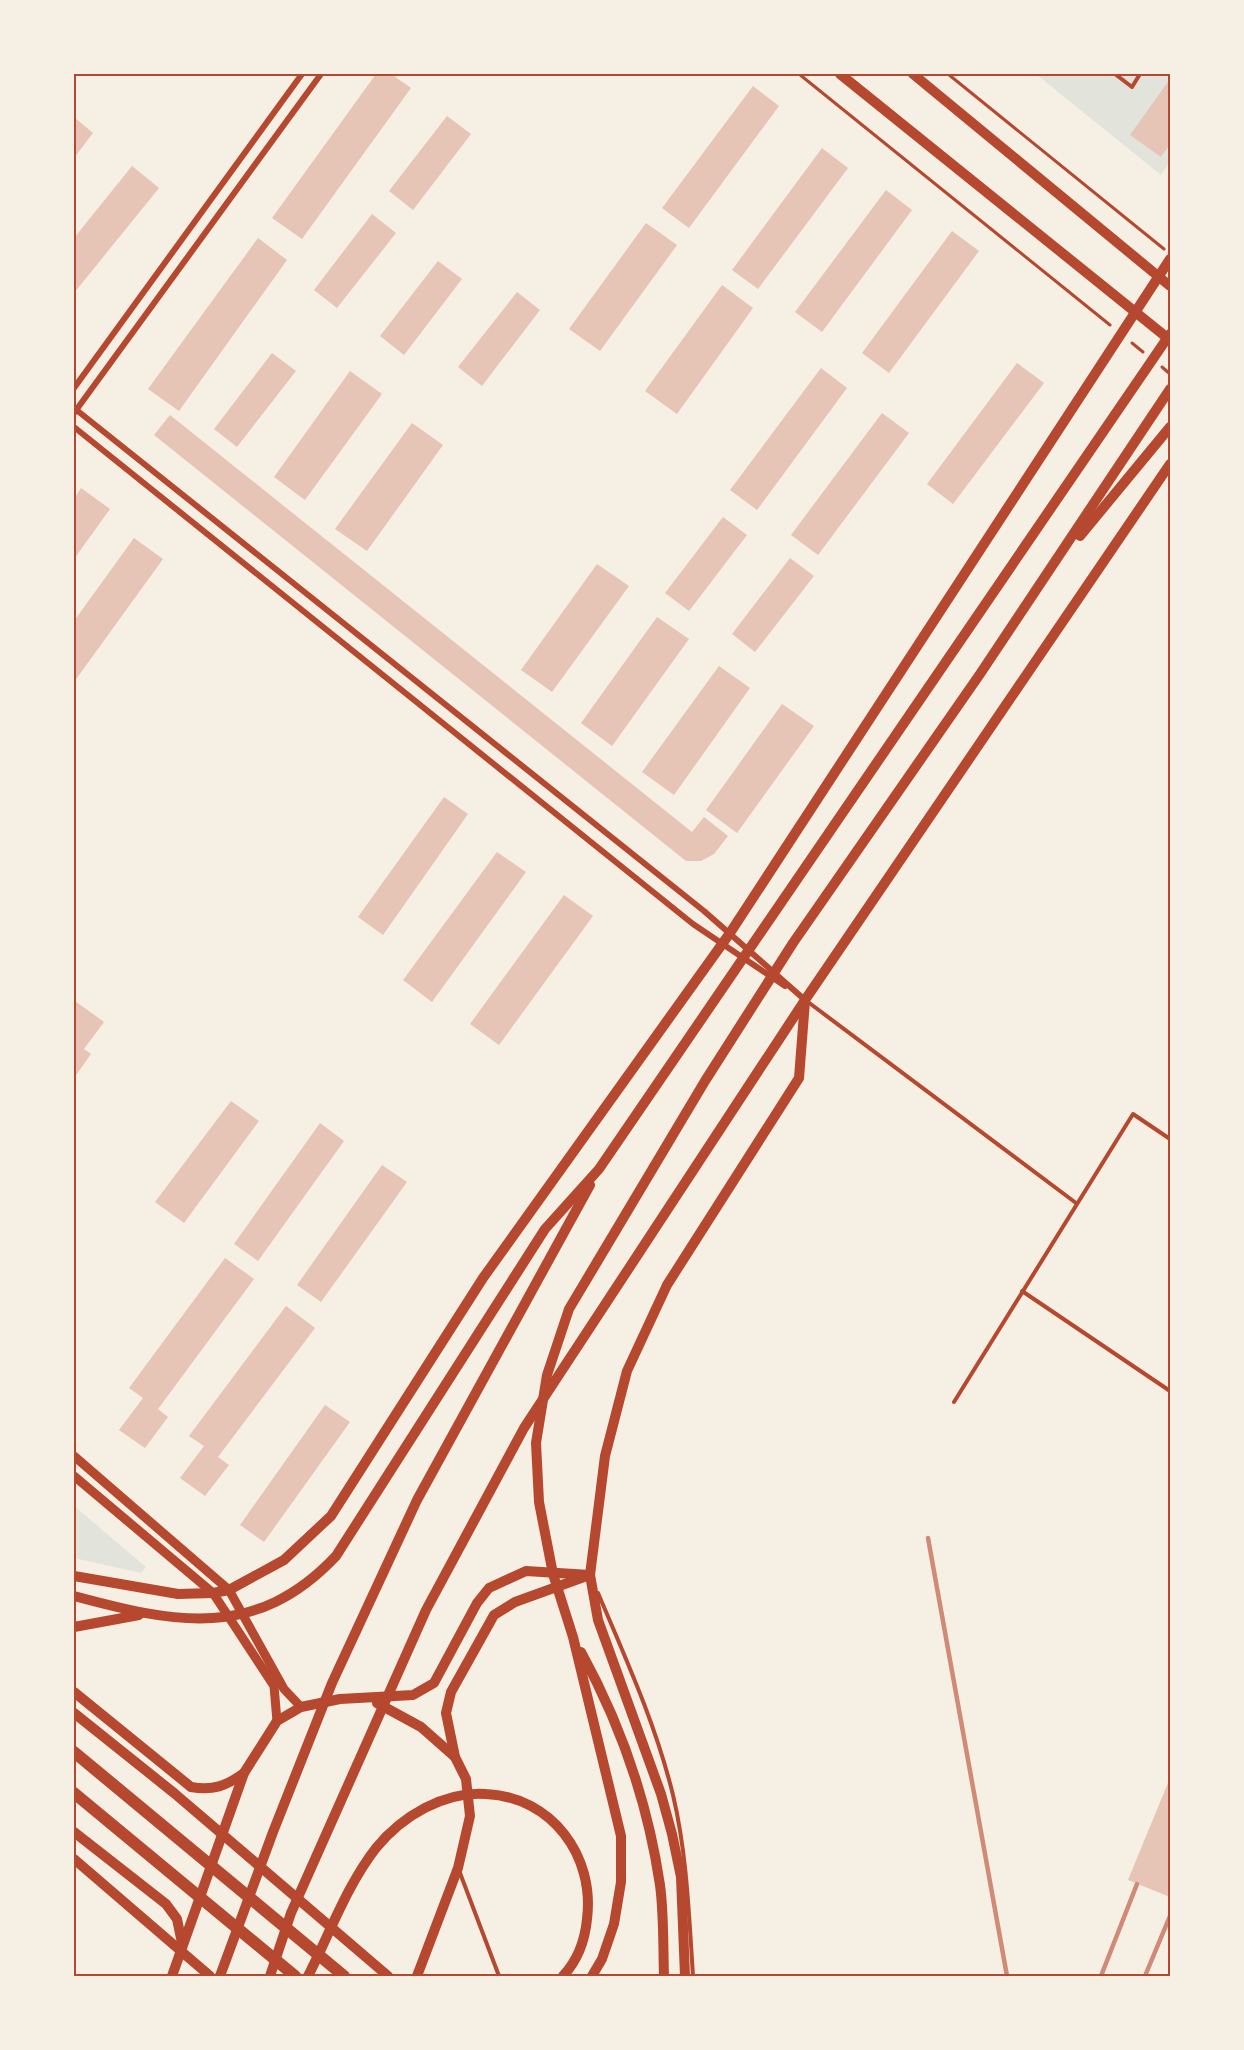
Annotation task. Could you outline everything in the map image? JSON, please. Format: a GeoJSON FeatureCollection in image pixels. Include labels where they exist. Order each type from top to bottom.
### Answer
{"type":"FeatureCollection","features":[{"type":"Feature","properties":{"kind":"highway"},"geometry":{"type":"LineString","coordinates":[[74,1752],[344,1977]]}},
{"type":"Feature","properties":{"kind":"highway"},"geometry":{"type":"LineString","coordinates":[[74,1793],[295,1977]]}},
{"type":"Feature","properties":{"kind":"main road"},"geometry":{"type":"LineString","coordinates":[[840,74],[1170,340]]}},
{"type":"Feature","properties":{"kind":"main road"},"geometry":{"type":"LineString","coordinates":[[913,74],[1170,286]]}},
{"type":"Feature","properties":{"kind":"main road"},"geometry":{"type":"LineString","coordinates":[[74,1576],[178,1593],[213,1593],[229,1590],[284,1560],[331,1516],[483,1278],[730,933],[1170,259]]}},
{"type":"Feature","properties":{"kind":"main road"},"geometry":{"type":"LineString","coordinates":[[220,1977],[323,1704],[417,1500],[599,1169],[1170,334]]}},
{"type":"Feature","properties":{"kind":"main road"},"geometry":{"type":"LineString","coordinates":[[592,1977],[602,1959],[614,1923],[621,1882],[621,1836],[573,1637],[553,1574],[541,1512],[536,1443],[547,1376],[569,1309],[705,1081],[794,943],[1045,577],[1170,389]]}},
{"type":"Feature","properties":{"kind":"main road"},"geometry":{"type":"LineString","coordinates":[[1045,577],[1170,427]]}},
{"type":"Feature","properties":{"kind":"main road"},"geometry":{"type":"LineString","coordinates":[[270,1977],[291,1913],[426,1610],[524,1428],[805,1000],[1170,464]]}},
{"type":"Feature","properties":{"kind":"main road"},"geometry":{"type":"LineString","coordinates":[[685,1977],[681,1877],[672,1834],[661,1794],[598,1620],[590,1575],[605,1456],[627,1371],[667,1285],[799,1078],[805,1000]]}},
{"type":"Feature","properties":{"kind":"main road"},"geometry":{"type":"LineString","coordinates":[[74,1596],[142,1614],[204,1620],[234,1617],[260,1609],[313,1580],[336,1556],[545,1228],[599,1169]]}},
{"type":"Feature","properties":{"kind":"main road"},"geometry":{"type":"LineString","coordinates":[[172,1977],[182,1943],[244,1773],[278,1721],[301,1707],[340,1699],[412,1695],[434,1683],[477,1603],[489,1588],[526,1571],[590,1575]]}},
{"type":"Feature","properties":{"kind":"main road"},"geometry":{"type":"LineString","coordinates":[[417,1977],[458,1868],[470,1816],[466,1779],[455,1757],[446,1713],[451,1692],[494,1615],[515,1602],[590,1575]]}},
{"type":"Feature","properties":{"kind":"main road"},"geometry":{"type":"LineString","coordinates":[[74,1627],[142,1614]]}},
{"type":"Feature","properties":{"kind":"main road"},"geometry":{"type":"LineString","coordinates":[[573,1637],[602,1689],[627,1755],[650,1831],[660,1887],[664,1977]]}},
{"type":"Feature","properties":{"kind":"main road"},"geometry":{"type":"LineString","coordinates":[[74,1692],[191,1787],[208,1790],[228,1785],[244,1773]]}},
{"type":"Feature","properties":{"kind":"main road"},"geometry":{"type":"LineString","coordinates":[[369,1699],[421,1727],[455,1757]]}},
{"type":"Feature","properties":{"kind":"main road"},"geometry":{"type":"LineString","coordinates":[[74,1713],[174,1793],[388,1977]]}},
{"type":"Feature","properties":{"kind":"main road"},"geometry":{"type":"LineString","coordinates":[[308,1977],[348,1895],[376,1848],[402,1823],[428,1805],[460,1796],[487,1793],[519,1801],[544,1814],[561,1829],[579,1853],[586,1878],[589,1903],[586,1928],[579,1952],[563,1977]]}},
{"type":"Feature","properties":{"kind":"main road"},"geometry":{"type":"LineString","coordinates":[[74,1832],[166,1904],[177,1919],[182,1943]]}},
{"type":"Feature","properties":{"kind":"main road"},"geometry":{"type":"LineString","coordinates":[[74,1849],[113,1890]]}},
{"type":"Feature","properties":{"kind":"main road"},"geometry":{"type":"LineString","coordinates":[[74,1859],[212,1977]]}},
{"type":"Feature","properties":{"kind":"street"},"geometry":{"type":"LineString","coordinates":[[74,388],[303,74]]}},
{"type":"Feature","properties":{"kind":"street"},"geometry":{"type":"LineString","coordinates":[[321,74],[74,410],[730,933],[805,1000]]}},
{"type":"Feature","properties":{"kind":"street"},"geometry":{"type":"LineString","coordinates":[[74,427],[683,917],[805,1000]]}},
{"type":"Feature","properties":{"kind":"street"},"geometry":{"type":"LineString","coordinates":[[74,1456],[229,1590],[284,1689],[301,1707]]}},
{"type":"Feature","properties":{"kind":"street"},"geometry":{"type":"LineString","coordinates":[[74,1476],[213,1593],[274,1686],[278,1721]]}},
{"type":"Feature","properties":{"kind":"lane"},"geometry":{"type":"LineString","coordinates":[[1115,74],[1132,87],[1140,74]]}},
{"type":"Feature","properties":{"kind":"lane"},"geometry":{"type":"LineString","coordinates":[[805,1000],[1076,1203]]}},
{"type":"Feature","properties":{"kind":"lane"},"geometry":{"type":"LineString","coordinates":[[954,1402],[1133,1114],[1170,1139]]}},
{"type":"Feature","properties":{"kind":"lane"},"geometry":{"type":"LineString","coordinates":[[1023,1291],[1170,1391]]}},
{"type":"Feature","properties":{"kind":"lane"},"geometry":{"type":"LineString","coordinates":[[590,1575],[647,1707],[673,1795],[687,1878],[693,1977]]}},
{"type":"Feature","properties":{"kind":"lane"},"geometry":{"type":"LineString","coordinates":[[458,1868],[498,1977]]}},
{"type":"Feature","properties":{"kind":"path"},"geometry":{"type":"LineString","coordinates":[[800,74],[1146,354]]}},
{"type":"Feature","properties":{"kind":"path"},"geometry":{"type":"LineString","coordinates":[[948,74],[1170,254]]}},
{"type":"Feature","properties":{"kind":"path"},"geometry":{"type":"LineString","coordinates":[[1154,361],[1170,374]]}},
{"type":"Feature","properties":{"kind":"shaded area"},"geometry":{"type":"Polygon","coordinates":[[[1036,74],[1170,74],[1170,161],[1161,175],[1036,74]]]}},
{"type":"Feature","properties":{"kind":"shaded area"},"geometry":{"type":"Polygon","coordinates":[[[74,1506],[146,1567],[141,1573],[74,1558],[74,1506]]]}},
{"type":"Feature","properties":{"kind":"building"},"geometry":{"type":"Polygon","coordinates":[[[376,74],[391,74],[411,88],[302,239],[272,218],[376,74]]]}},
{"type":"Feature","properties":{"kind":"building"},"geometry":{"type":"Polygon","coordinates":[[[1170,79],[1170,144],[1161,157],[1130,135],[1170,79]]]}},
{"type":"Feature","properties":{"kind":"building"},"geometry":{"type":"Polygon","coordinates":[[[753,86],[779,106],[689,228],[662,208],[753,86]]]}},
{"type":"Feature","properties":{"kind":"building"},"geometry":{"type":"Polygon","coordinates":[[[447,116],[471,134],[413,210],[389,191],[447,116]]]}},
{"type":"Feature","properties":{"kind":"building"},"geometry":{"type":"Polygon","coordinates":[[[74,117],[93,133],[74,158],[74,117]]]}},
{"type":"Feature","properties":{"kind":"building"},"geometry":{"type":"Polygon","coordinates":[[[822,148],[848,168],[758,289],[732,270],[822,148]]]}},
{"type":"Feature","properties":{"kind":"building"},"geometry":{"type":"Polygon","coordinates":[[[132,166],[159,188],[74,293],[74,238],[132,166]]]}},
{"type":"Feature","properties":{"kind":"building"},"geometry":{"type":"Polygon","coordinates":[[[886,190],[912,210],[822,332],[795,312],[886,190]]]}},
{"type":"Feature","properties":{"kind":"building"},"geometry":{"type":"Polygon","coordinates":[[[372,214],[396,233],[337,308],[314,290],[372,214]]]}},
{"type":"Feature","properties":{"kind":"building"},"geometry":{"type":"Polygon","coordinates":[[[646,223],[677,245],[600,351],[569,329],[646,223]]]}},
{"type":"Feature","properties":{"kind":"building"},"geometry":{"type":"Polygon","coordinates":[[[952,231],[979,251],[889,373],[862,353],[952,231]]]}},
{"type":"Feature","properties":{"kind":"building"},"geometry":{"type":"Polygon","coordinates":[[[258,238],[287,260],[179,411],[148,389],[258,238]]]}},
{"type":"Feature","properties":{"kind":"building"},"geometry":{"type":"Polygon","coordinates":[[[438,261],[462,279],[404,355],[380,336],[438,261]]]}},
{"type":"Feature","properties":{"kind":"building"},"geometry":{"type":"Polygon","coordinates":[[[722,285],[753,308],[677,414],[645,391],[722,285]]]}},
{"type":"Feature","properties":{"kind":"building"},"geometry":{"type":"Polygon","coordinates":[[[517,292],[540,310],[482,386],[458,367],[517,292]]]}},
{"type":"Feature","properties":{"kind":"building"},"geometry":{"type":"Polygon","coordinates":[[[272,353],[296,371],[237,447],[214,429],[272,353]]]}},
{"type":"Feature","properties":{"kind":"building"},"geometry":{"type":"Polygon","coordinates":[[[1017,363],[1044,383],[953,504],[927,484],[1017,363]]]}},
{"type":"Feature","properties":{"kind":"building"},"geometry":{"type":"Polygon","coordinates":[[[821,368],[847,388],[757,510],[730,490],[821,368]]]}},
{"type":"Feature","properties":{"kind":"building"},"geometry":{"type":"Polygon","coordinates":[[[350,371],[382,394],[305,500],[274,477],[350,371]]]}},
{"type":"Feature","properties":{"kind":"building"},"geometry":{"type":"Polygon","coordinates":[[[882,413],[909,433],[818,555],[791,535],[882,413]]]}},
{"type":"Feature","properties":{"kind":"building"},"geometry":{"type":"Polygon","coordinates":[[[170,415],[692,832],[704,817],[728,836],[714,854],[701,861],[686,861],[154,435],[170,415]]]}},
{"type":"Feature","properties":{"kind":"building"},"geometry":{"type":"Polygon","coordinates":[[[412,423],[443,445],[367,551],[335,529],[412,423]]]}},
{"type":"Feature","properties":{"kind":"building"},"geometry":{"type":"Polygon","coordinates":[[[81,488],[110,509],[74,559],[74,499],[81,488]]]}},
{"type":"Feature","properties":{"kind":"building"},"geometry":{"type":"Polygon","coordinates":[[[723,517],[747,535],[689,611],[665,593],[723,517]]]}},
{"type":"Feature","properties":{"kind":"building"},"geometry":{"type":"Polygon","coordinates":[[[134,538],[163,559],[74,682],[74,621],[134,538]]]}},
{"type":"Feature","properties":{"kind":"building"},"geometry":{"type":"Polygon","coordinates":[[[790,558],[814,576],[755,652],[732,634],[790,558]]]}},
{"type":"Feature","properties":{"kind":"building"},"geometry":{"type":"Polygon","coordinates":[[[597,564],[629,586],[552,692],[521,670],[597,564]]]}},
{"type":"Feature","properties":{"kind":"building"},"geometry":{"type":"Polygon","coordinates":[[[657,617],[689,639],[612,746],[581,723],[657,617]]]}},
{"type":"Feature","properties":{"kind":"building"},"geometry":{"type":"Polygon","coordinates":[[[719,666],[750,688],[674,795],[642,772],[719,666]]]}},
{"type":"Feature","properties":{"kind":"building"},"geometry":{"type":"Polygon","coordinates":[[[782,704],[814,726],[737,833],[706,810],[782,704]]]}},
{"type":"Feature","properties":{"kind":"building"},"geometry":{"type":"Polygon","coordinates":[[[444,797],[468,814],[383,935],[358,917],[444,797]]]}},
{"type":"Feature","properties":{"kind":"building"},"geometry":{"type":"Polygon","coordinates":[[[497,852],[526,872],[432,1002],[403,980],[497,852]]]}},
{"type":"Feature","properties":{"kind":"building"},"geometry":{"type":"Polygon","coordinates":[[[564,895],[593,916],[499,1045],[470,1024],[564,895]]]}},
{"type":"Feature","properties":{"kind":"building"},"geometry":{"type":"Polygon","coordinates":[[[75,1001],[104,1022],[84,1049],[91,1054],[74,1078],[75,1001]]]}},
{"type":"Feature","properties":{"kind":"building"},"geometry":{"type":"Polygon","coordinates":[[[231,1101],[259,1121],[184,1223],[155,1202],[231,1101]]]}},
{"type":"Feature","properties":{"kind":"building"},"geometry":{"type":"Polygon","coordinates":[[[320,1123],[344,1141],[258,1261],[234,1244],[320,1123]]]}},
{"type":"Feature","properties":{"kind":"building"},"geometry":{"type":"Polygon","coordinates":[[[382,1165],[407,1182],[321,1302],[297,1285],[382,1165]]]}},
{"type":"Feature","properties":{"kind":"building"},"geometry":{"type":"Polygon","coordinates":[[[225,1258],[254,1279],[158,1409],[168,1417],[145,1448],[119,1430],[143,1398],[129,1388],[225,1258]]]}},
{"type":"Feature","properties":{"kind":"building"},"geometry":{"type":"Polygon","coordinates":[[[286,1306],[315,1328],[218,1457],[229,1465],[205,1496],[180,1478],[204,1446],[189,1436],[286,1306]]]}},
{"type":"Feature","properties":{"kind":"building"},"geometry":{"type":"Polygon","coordinates":[[[325,1405],[350,1422],[264,1542],[240,1525],[325,1405]]]}},
{"type":"Feature","properties":{"kind":"building"},"geometry":{"type":"Polygon","coordinates":[[[1170,1778],[1170,1897],[1128,1880],[1170,1778]]]}},
{"type":"Feature","properties":{"kind":"railway"},"geometry":{"type":"LineString","coordinates":[[928,1538],[1007,1976]]}},
{"type":"Feature","properties":{"kind":"railway"},"geometry":{"type":"LineString","coordinates":[[1101,1976],[1137,1884]]}},
{"type":"Feature","properties":{"kind":"railway"},"geometry":{"type":"LineString","coordinates":[[1145,1976],[1170,1916]]}}]}
